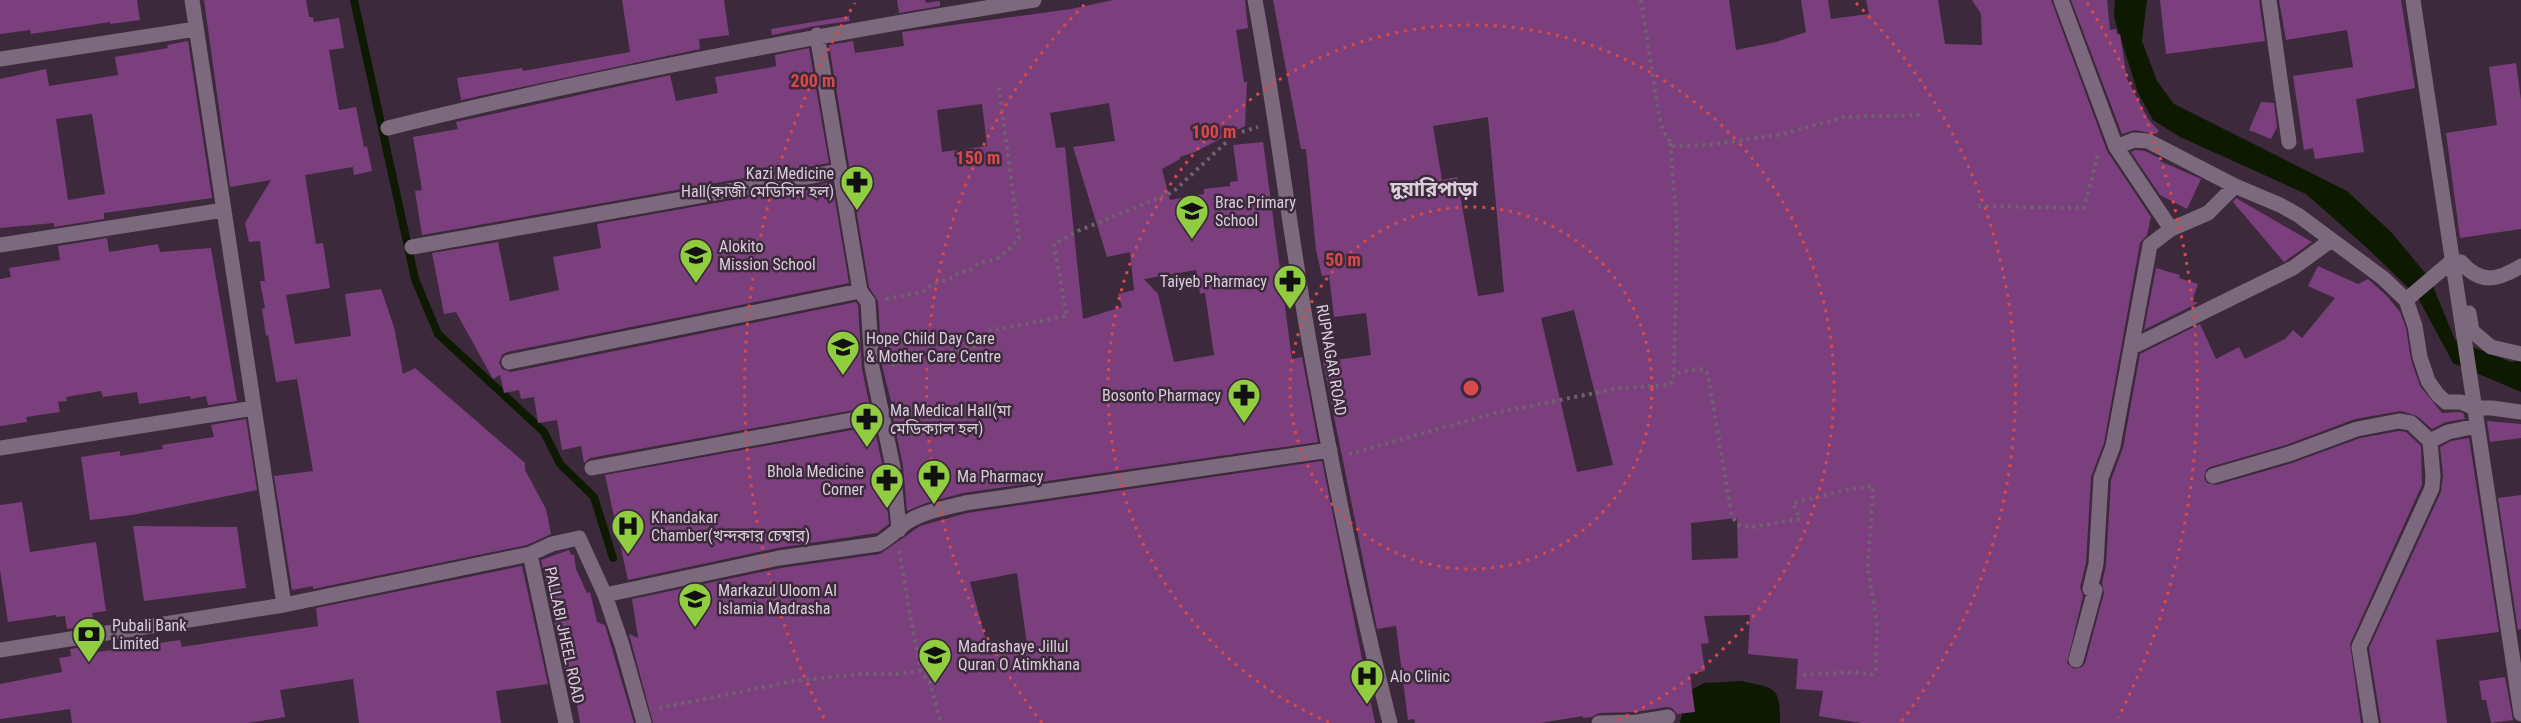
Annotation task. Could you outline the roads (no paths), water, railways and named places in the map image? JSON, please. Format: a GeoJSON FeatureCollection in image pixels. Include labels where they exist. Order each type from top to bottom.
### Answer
{"type":"FeatureCollection","features":[{"type":"Feature","properties":{"kind":"street"},"geometry":{"type":"LineString","coordinates":[[192,0],[284,605]]}},
{"type":"Feature","properties":{"kind":"street"},"geometry":{"type":"LineString","coordinates":[[388,128],[459,110],[817,36],[1034,0]]}},
{"type":"Feature","properties":{"kind":"street","name":"RUPNAGAR ROAD"},"geometry":{"type":"LineString","coordinates":[[1255,0],[1309,339],[1330,455],[1354,571],[1390,723]]}},
{"type":"Feature","properties":{"kind":"street"},"geometry":{"type":"LineString","coordinates":[[2061,0],[2115,144],[2171,229]]}},
{"type":"Feature","properties":{"kind":"street"},"geometry":{"type":"LineString","coordinates":[[2269,0],[2289,142]]}},
{"type":"Feature","properties":{"kind":"street"},"geometry":{"type":"LineString","coordinates":[[2413,0],[2446,267],[2456,287],[2521,714]]}},
{"type":"Feature","properties":{"kind":"street"},"geometry":{"type":"LineString","coordinates":[[0,59],[196,29]]}},
{"type":"Feature","properties":{"kind":"street"},"geometry":{"type":"LineString","coordinates":[[817,36],[864,297],[872,367],[884,414],[893,467],[898,531]]}},
{"type":"Feature","properties":{"kind":"street"},"geometry":{"type":"LineString","coordinates":[[2115,144],[2134,140],[2148,141],[2235,186],[2289,210],[2383,278],[2407,299],[2428,381],[2446,402],[2461,402],[2474,406],[2521,412]]}},
{"type":"Feature","properties":{"kind":"street"},"geometry":{"type":"LineString","coordinates":[[412,247],[840,171]]}},
{"type":"Feature","properties":{"kind":"street"},"geometry":{"type":"LineString","coordinates":[[2076,660],[2095,590],[2090,589],[2096,564],[2101,478],[2113,446],[2150,245],[2171,229],[2208,213],[2235,186]]}},
{"type":"Feature","properties":{"kind":"street"},"geometry":{"type":"LineString","coordinates":[[0,245],[224,210]]}},
{"type":"Feature","properties":{"kind":"street"},"geometry":{"type":"LineString","coordinates":[[2132,347],[2292,268],[2331,241]]}},
{"type":"Feature","properties":{"kind":"street"},"geometry":{"type":"LineString","coordinates":[[2407,299],[2446,267],[2461,262],[2470,273],[2491,279],[2504,276],[2521,266]]}},
{"type":"Feature","properties":{"kind":"street"},"geometry":{"type":"LineString","coordinates":[[2456,287],[2461,287],[2472,331],[2491,347],[2521,354]]}},
{"type":"Feature","properties":{"kind":"street"},"geometry":{"type":"LineString","coordinates":[[509,362],[864,297]]}},
{"type":"Feature","properties":{"kind":"street"},"geometry":{"type":"LineString","coordinates":[[0,448],[254,408]]}},
{"type":"Feature","properties":{"kind":"street"},"geometry":{"type":"LineString","coordinates":[[592,468],[884,414]]}},
{"type":"Feature","properties":{"kind":"street"},"geometry":{"type":"LineString","coordinates":[[2213,476],[2289,454],[2357,429],[2399,421],[2411,423],[2430,441],[2432,488],[2359,647],[2371,723]]}},
{"type":"Feature","properties":{"kind":"street"},"geometry":{"type":"LineString","coordinates":[[2430,441],[2448,432],[2477,426]]}},
{"type":"Feature","properties":{"kind":"street"},"geometry":{"type":"LineString","coordinates":[[605,594],[779,558],[878,544],[909,521],[964,503],[1330,455]]}},
{"type":"Feature","properties":{"kind":"street"},"geometry":{"type":"LineString","coordinates":[[0,650],[284,605],[530,554],[552,544],[579,538],[605,594],[642,718]]}},
{"type":"Feature","properties":{"kind":"street","name":"PALLABI JHEEL ROAD"},"geometry":{"type":"LineString","coordinates":[[530,554],[566,723]]}},
{"type":"Feature","properties":{"kind":"street"},"geometry":{"type":"LineString","coordinates":[[1599,723],[1637,722],[1668,717]]}},
{"type":"Feature","properties":{"kind":"waterway"},"geometry":{"type":"LineString","coordinates":[[354,0],[415,279],[438,334],[544,432],[560,464],[594,497],[613,558]]}},
{"type":"Feature","properties":{"kind":"place","name":"Kazi Medicine Hall(কাজী মেডিসিন হল)"},"geometry":{"type":"Point","coordinates":[857,211]}},
{"type":"Feature","properties":{"kind":"place","name":"Brac Primary School"},"geometry":{"type":"Point","coordinates":[1192,240]}},
{"type":"Feature","properties":{"kind":"place","name":"Alokito Mission School"},"geometry":{"type":"Point","coordinates":[696,284]}},
{"type":"Feature","properties":{"kind":"place","name":"Taiyeb Pharmacy"},"geometry":{"type":"Point","coordinates":[1290,310]}},
{"type":"Feature","properties":{"kind":"place","name":"Hope Child Day Care & Mother Care Centre"},"geometry":{"type":"Point","coordinates":[843,376]}},
{"type":"Feature","properties":{"kind":"place","name":"Bosonto Pharmacy"},"geometry":{"type":"Point","coordinates":[1244,424]}},
{"type":"Feature","properties":{"kind":"place","name":"Ma Medical Hall(মা মেডিক্যাল হল)"},"geometry":{"type":"Point","coordinates":[867,448]}},
{"type":"Feature","properties":{"kind":"place","name":"Ma Pharmacy"},"geometry":{"type":"Point","coordinates":[934,505]}},
{"type":"Feature","properties":{"kind":"place","name":"Bhola Medicine Corner"},"geometry":{"type":"Point","coordinates":[887,509]}},
{"type":"Feature","properties":{"kind":"place","name":"Khandakar Chamber(খন্দকার চেম্বার)"},"geometry":{"type":"Point","coordinates":[628,555]}},
{"type":"Feature","properties":{"kind":"place","name":"Markazul Uloom Al Islamia Madrasha"},"geometry":{"type":"Point","coordinates":[695,628]}},
{"type":"Feature","properties":{"kind":"place","name":"Pubali Bank Limited"},"geometry":{"type":"Point","coordinates":[89,663]}},
{"type":"Feature","properties":{"kind":"place","name":"Madrashaye Jillul Quran O Atimkhana"},"geometry":{"type":"Point","coordinates":[935,684]}},
{"type":"Feature","properties":{"kind":"place","name":"Alo Clinic"},"geometry":{"type":"Point","coordinates":[1367,705]}},
{"type":"Feature","properties":{"kind":"district","name":"দুয়ারিপাড়া"},"geometry":{"type":"Point","coordinates":[1434,189]}}]}
